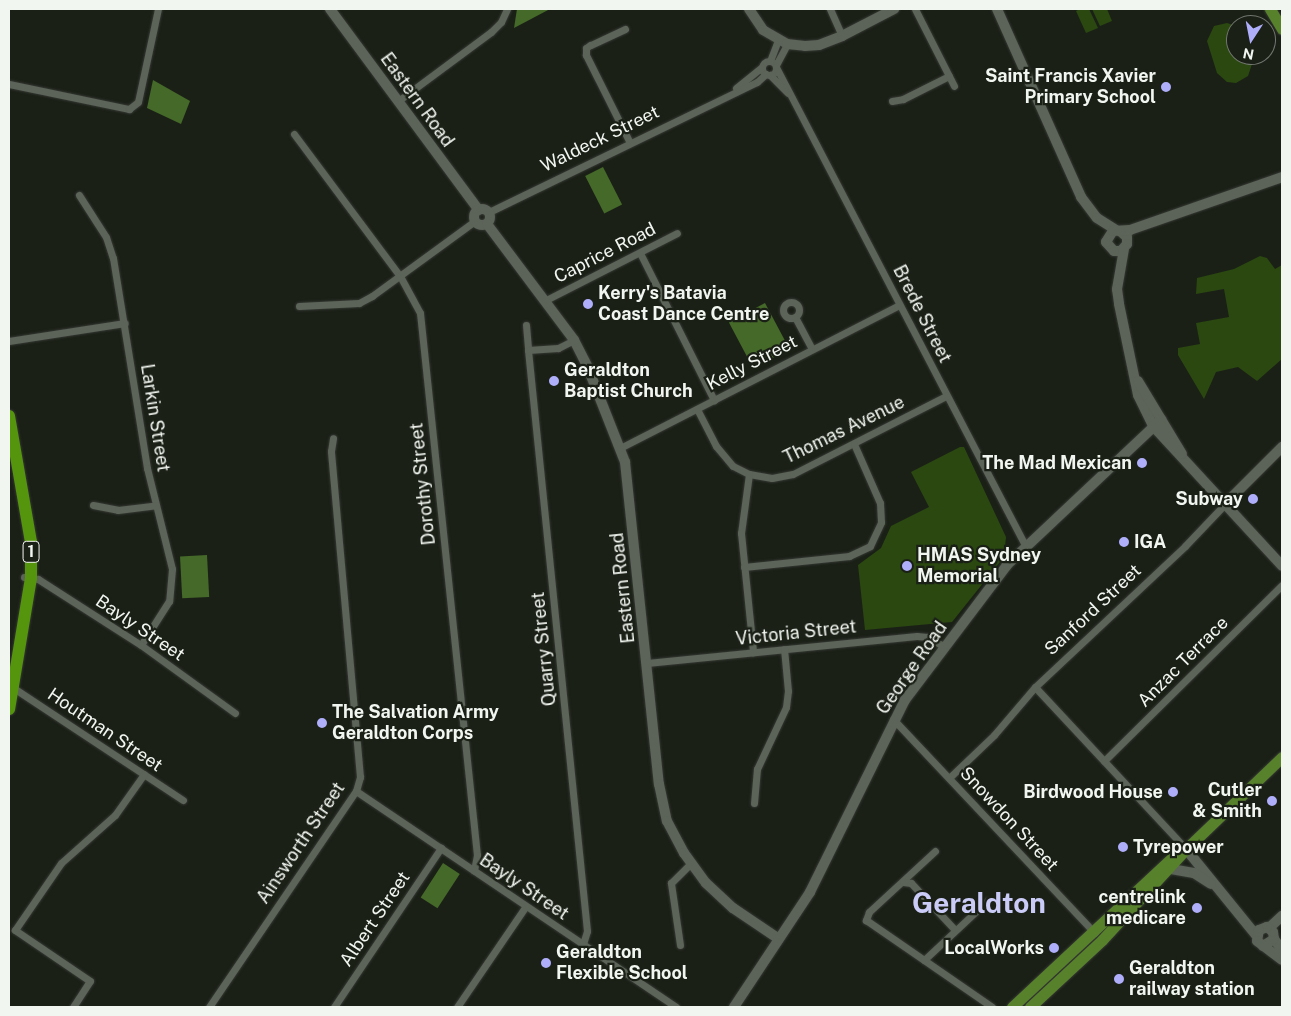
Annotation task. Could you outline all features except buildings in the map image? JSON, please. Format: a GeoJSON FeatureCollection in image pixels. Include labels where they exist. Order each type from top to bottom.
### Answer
{"type":"FeatureCollection","features":[{"type":"Feature","properties":{"kind":"highway","name":"1"},"geometry":{"type":"LineString","coordinates":[[9,416],[30,542],[28,578],[10,685],[9,709]]}},
{"type":"Feature","properties":{"kind":"highway","name":"1"},"geometry":{"type":"LineString","coordinates":[[9,449],[28,578]]}},
{"type":"Feature","properties":{"kind":"main road"},"geometry":{"type":"LineString","coordinates":[[1270,9],[1282,28]]}},
{"type":"Feature","properties":{"kind":"main road"},"geometry":{"type":"LineString","coordinates":[[1030,1007],[1102,940],[1171,869],[1186,849],[1282,756]]}},
{"type":"Feature","properties":{"kind":"main road"},"geometry":{"type":"LineString","coordinates":[[1012,1007],[1174,855],[1186,849]]}},
{"type":"Feature","properties":{"kind":"street"},"geometry":{"type":"LineString","coordinates":[[9,84],[128,109],[138,102],[158,9]]}},
{"type":"Feature","properties":{"kind":"street","name":"Eastern Road"},"geometry":{"type":"LineString","coordinates":[[330,9],[478,210]]}},
{"type":"Feature","properties":{"kind":"street"},"geometry":{"type":"LineString","coordinates":[[398,100],[491,32],[501,22],[507,9]]}},
{"type":"Feature","properties":{"kind":"street"},"geometry":{"type":"LineString","coordinates":[[749,9],[763,30],[782,42],[819,45],[842,36],[893,9]]}},
{"type":"Feature","properties":{"kind":"street"},"geometry":{"type":"LineString","coordinates":[[830,9],[842,36]]}},
{"type":"Feature","properties":{"kind":"street"},"geometry":{"type":"LineString","coordinates":[[915,9],[954,86]]}},
{"type":"Feature","properties":{"kind":"street"},"geometry":{"type":"LineString","coordinates":[[997,9],[1081,197],[1097,218],[1119,274]]}},
{"type":"Feature","properties":{"kind":"street"},"geometry":{"type":"LineString","coordinates":[[625,29],[590,45],[586,48],[586,55],[630,143]]}},
{"type":"Feature","properties":{"kind":"street"},"geometry":{"type":"LineString","coordinates":[[768,74],[782,42]]}},
{"type":"Feature","properties":{"kind":"street","name":"Waldeck Street"},"geometry":{"type":"LineString","coordinates":[[725,95],[762,67],[774,64]]}},
{"type":"Feature","properties":{"kind":"street","name":"Brede Street"},"geometry":{"type":"LineString","coordinates":[[774,64],[1025,546]]}},
{"type":"Feature","properties":{"kind":"street","name":"Brede Street"},"geometry":{"type":"LineString","coordinates":[[762,67],[792,96]]}},
{"type":"Feature","properties":{"kind":"street","name":"Waldeck Street"},"geometry":{"type":"LineString","coordinates":[[489,212],[725,95],[757,82],[768,74]]}},
{"type":"Feature","properties":{"kind":"street"},"geometry":{"type":"LineString","coordinates":[[892,101],[903,99],[949,76]]}},
{"type":"Feature","properties":{"kind":"street","name":"Dorothy Street"},"geometry":{"type":"LineString","coordinates":[[294,134],[400,276],[420,312],[477,855],[474,871]]}},
{"type":"Feature","properties":{"kind":"street"},"geometry":{"type":"LineString","coordinates":[[1108,243],[1118,231],[1151,222],[1282,177]]}},
{"type":"Feature","properties":{"kind":"street","name":"Larkin Street"},"geometry":{"type":"LineString","coordinates":[[78,195],[106,237],[125,323],[147,468],[172,569],[169,601],[141,645]]}},
{"type":"Feature","properties":{"kind":"street"},"geometry":{"type":"LineString","coordinates":[[299,306],[359,303],[400,276],[475,221],[478,210],[489,212],[487,224],[480,224],[475,221]]}},
{"type":"Feature","properties":{"kind":"street"},"geometry":{"type":"LineString","coordinates":[[1097,218],[1127,237],[1119,274],[1118,304],[1134,374],[1157,423],[1185,460],[1282,566]]}},
{"type":"Feature","properties":{"kind":"street"},"geometry":{"type":"LineString","coordinates":[[1108,243],[1114,251],[1125,248],[1151,222]]}},
{"type":"Feature","properties":{"kind":"street","name":"Eastern Road"},"geometry":{"type":"LineString","coordinates":[[487,224],[546,300],[574,340],[588,368],[620,448],[630,499],[661,797],[672,832],[690,864],[723,900],[779,939]]}},
{"type":"Feature","properties":{"kind":"street","name":"Caprice Road"},"geometry":{"type":"LineString","coordinates":[[546,300],[677,234]]}},
{"type":"Feature","properties":{"kind":"street"},"geometry":{"type":"LineString","coordinates":[[640,253],[714,400]]}},
{"type":"Feature","properties":{"kind":"street","name":"Kelly Street"},"geometry":{"type":"LineString","coordinates":[[620,448],[899,305]]}},
{"type":"Feature","properties":{"kind":"street"},"geometry":{"type":"LineString","coordinates":[[795,318],[812,349]]}},
{"type":"Feature","properties":{"kind":"street"},"geometry":{"type":"LineString","coordinates":[[9,341],[125,323]]}},
{"type":"Feature","properties":{"kind":"street","name":"Quarry Street"},"geometry":{"type":"LineString","coordinates":[[526,325],[588,931],[583,944]]}},
{"type":"Feature","properties":{"kind":"street"},"geometry":{"type":"LineString","coordinates":[[528,350],[558,348],[574,340]]}},
{"type":"Feature","properties":{"kind":"street","name":"Thomas Avenue"},"geometry":{"type":"LineString","coordinates":[[697,409],[724,458],[749,474],[772,478],[793,474],[946,396]]}},
{"type":"Feature","properties":{"kind":"street","name":"George Road"},"geometry":{"type":"LineString","coordinates":[[734,1006],[779,939],[830,857],[893,719],[945,647],[1025,546],[1157,423]]}},
{"type":"Feature","properties":{"kind":"street","name":"Ainsworth Street"},"geometry":{"type":"LineString","coordinates":[[209,1007],[356,791],[361,764],[331,451],[333,438]]}},
{"type":"Feature","properties":{"kind":"street"},"geometry":{"type":"LineString","coordinates":[[744,567],[849,556],[870,546],[881,522],[880,503],[854,444]]}},
{"type":"Feature","properties":{"kind":"street","name":"Sanford Street"},"geometry":{"type":"LineString","coordinates":[[949,778],[994,735],[1035,687],[1185,546],[1282,447]]}},
{"type":"Feature","properties":{"kind":"street"},"geometry":{"type":"LineString","coordinates":[[749,474],[741,522],[753,652]]}},
{"type":"Feature","properties":{"kind":"street"},"geometry":{"type":"LineString","coordinates":[[93,505],[118,510],[156,505]]}},
{"type":"Feature","properties":{"kind":"street","name":"Bayly Street"},"geometry":{"type":"LineString","coordinates":[[28,578],[38,579],[141,645],[235,713]]}},
{"type":"Feature","properties":{"kind":"street","name":"Anzac Terrace"},"geometry":{"type":"LineString","coordinates":[[1104,761],[1282,585]]}},
{"type":"Feature","properties":{"kind":"street","name":"Victoria Street"},"geometry":{"type":"LineString","coordinates":[[647,664],[917,636],[927,637],[945,647]]}},
{"type":"Feature","properties":{"kind":"street"},"geometry":{"type":"LineString","coordinates":[[754,803],[757,769],[786,707],[788,691],[784,649]]}},
{"type":"Feature","properties":{"kind":"street","name":"Houtman Street"},"geometry":{"type":"LineString","coordinates":[[10,685],[183,800]]}},
{"type":"Feature","properties":{"kind":"street"},"geometry":{"type":"LineString","coordinates":[[1035,687],[1186,849],[1240,912],[1256,935],[1257,941],[1282,960]]}},
{"type":"Feature","properties":{"kind":"street","name":"Snowdon Street"},"geometry":{"type":"LineString","coordinates":[[893,719],[1102,940]]}},
{"type":"Feature","properties":{"kind":"street"},"geometry":{"type":"LineString","coordinates":[[73,1007],[90,981],[15,930],[61,863],[115,815],[144,774]]}},
{"type":"Feature","properties":{"kind":"street","name":"Bayly Street"},"geometry":{"type":"LineString","coordinates":[[356,791],[676,1007]]}},
{"type":"Feature","properties":{"kind":"street","name":"Albert Street"},"geometry":{"type":"LineString","coordinates":[[334,1007],[441,848]]}},
{"type":"Feature","properties":{"kind":"street"},"geometry":{"type":"LineString","coordinates":[[935,851],[869,912],[866,920],[992,1007]]}},
{"type":"Feature","properties":{"kind":"street"},"geometry":{"type":"LineString","coordinates":[[680,945],[671,883],[690,864]]}},
{"type":"Feature","properties":{"kind":"street"},"geometry":{"type":"LineString","coordinates":[[1171,869],[1194,873],[1221,890]]}},
{"type":"Feature","properties":{"kind":"street"},"geometry":{"type":"LineString","coordinates":[[903,882],[911,883],[955,930]]}},
{"type":"Feature","properties":{"kind":"street"},"geometry":{"type":"LineString","coordinates":[[924,960],[987,901]]}},
{"type":"Feature","properties":{"kind":"street"},"geometry":{"type":"LineString","coordinates":[[458,1007],[526,906]]}},
{"type":"Feature","properties":{"kind":"street"},"geometry":{"type":"LineString","coordinates":[[1240,912],[1271,933],[1282,950]]}},
{"type":"Feature","properties":{"kind":"street"},"geometry":{"type":"LineString","coordinates":[[1264,946],[1282,916]]}},
{"type":"Feature","properties":{"kind":"street"},"geometry":{"type":"LineString","coordinates":[[1271,933],[1282,926]]}},
{"type":"Feature","properties":{"kind":"street"},"geometry":{"type":"LineString","coordinates":[[1256,935],[1261,928],[1271,933]]}},
{"type":"Feature","properties":{"kind":"shaded area"},"geometry":{"type":"Polygon","coordinates":[[[517,9],[550,9],[514,28],[517,9]]]}},
{"type":"Feature","properties":{"kind":"shaded area"},"geometry":{"type":"Polygon","coordinates":[[[1089,9],[1098,28],[1086,33],[1076,11],[1089,9]]]}},
{"type":"Feature","properties":{"kind":"shaded area"},"geometry":{"type":"Polygon","coordinates":[[[1092,9],[1107,9],[1112,21],[1100,26],[1092,9]]]}},
{"type":"Feature","properties":{"kind":"shaded area"},"geometry":{"type":"Polygon","coordinates":[[[1226,23],[1226,65],[1252,65],[1248,76],[1236,83],[1227,82],[1217,73],[1207,41],[1214,26],[1226,23]]]}},
{"type":"Feature","properties":{"kind":"shaded area"},"geometry":{"type":"Polygon","coordinates":[[[153,80],[190,101],[181,124],[147,108],[153,80]]]}},
{"type":"Feature","properties":{"kind":"shaded area"},"geometry":{"type":"Polygon","coordinates":[[[603,167],[622,204],[604,214],[585,176],[603,167]]]}},
{"type":"Feature","properties":{"kind":"shaded area"},"geometry":{"type":"Polygon","coordinates":[[[1260,256],[1267,258],[1275,269],[1282,265],[1282,359],[1257,381],[1238,367],[1216,372],[1204,399],[1178,355],[1178,348],[1200,344],[1196,323],[1229,317],[1224,289],[1196,294],[1197,278],[1234,269],[1260,256]]]}},
{"type":"Feature","properties":{"kind":"shaded area"},"geometry":{"type":"Polygon","coordinates":[[[765,303],[789,349],[753,368],[729,322],[765,303]]]}},
{"type":"Feature","properties":{"kind":"shaded area"},"geometry":{"type":"Polygon","coordinates":[[[960,447],[964,447],[1006,537],[1004,557],[952,622],[865,630],[858,565],[881,548],[891,526],[929,507],[911,472],[960,447]]]}},
{"type":"Feature","properties":{"kind":"shaded area"},"geometry":{"type":"Polygon","coordinates":[[[207,555],[209,597],[182,598],[180,556],[207,555]]]}},
{"type":"Feature","properties":{"kind":"shaded area"},"geometry":{"type":"Polygon","coordinates":[[[443,863],[460,874],[437,908],[421,897],[443,863]]]}},
{"type":"Feature","properties":{"kind":"place","name":"Saint Francis Xavier Primary School"},"geometry":{"type":"Point","coordinates":[1166,87]}},
{"type":"Feature","properties":{"kind":"place","name":"Kerry's Batavia Coast Dance Centre"},"geometry":{"type":"Point","coordinates":[588,304]}},
{"type":"Feature","properties":{"kind":"place","name":"Geraldton Baptist Church"},"geometry":{"type":"Point","coordinates":[554,381]}},
{"type":"Feature","properties":{"kind":"place","name":"The Mad Mexican"},"geometry":{"type":"Point","coordinates":[1142,463]}},
{"type":"Feature","properties":{"kind":"place","name":"Subway"},"geometry":{"type":"Point","coordinates":[1253,499]}},
{"type":"Feature","properties":{"kind":"place","name":"IGA"},"geometry":{"type":"Point","coordinates":[1124,542]}},
{"type":"Feature","properties":{"kind":"place","name":"HMAS Sydney Memorial"},"geometry":{"type":"Point","coordinates":[907,566]}},
{"type":"Feature","properties":{"kind":"place","name":"The Salvation Army Geraldton Corps"},"geometry":{"type":"Point","coordinates":[322,723]}},
{"type":"Feature","properties":{"kind":"place","name":"Birdwood House"},"geometry":{"type":"Point","coordinates":[1173,792]}},
{"type":"Feature","properties":{"kind":"place","name":"Cutler & Smith"},"geometry":{"type":"Point","coordinates":[1272,801]}},
{"type":"Feature","properties":{"kind":"place","name":"Tyrepower"},"geometry":{"type":"Point","coordinates":[1123,847]}},
{"type":"Feature","properties":{"kind":"place","name":"centrelink medicare"},"geometry":{"type":"Point","coordinates":[1197,908]}},
{"type":"Feature","properties":{"kind":"place","name":"LocalWorks"},"geometry":{"type":"Point","coordinates":[1054,948]}},
{"type":"Feature","properties":{"kind":"place","name":"Geraldton Flexible School"},"geometry":{"type":"Point","coordinates":[546,963]}},
{"type":"Feature","properties":{"kind":"place","name":"Geraldton railway station"},"geometry":{"type":"Point","coordinates":[1119,979]}},
{"type":"Feature","properties":{"kind":"district","name":"Geraldton"},"geometry":{"type":"Point","coordinates":[979,903]}}]}
